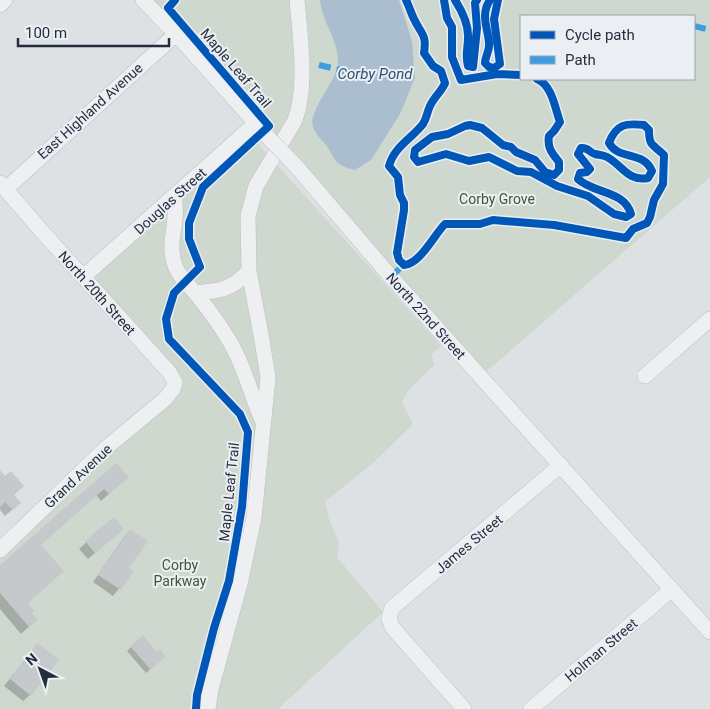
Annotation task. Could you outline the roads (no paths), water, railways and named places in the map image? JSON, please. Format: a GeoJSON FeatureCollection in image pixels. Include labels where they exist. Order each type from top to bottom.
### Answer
{"type":"FeatureCollection","features":[{"type":"Feature","properties":{"kind":"street"},"geometry":{"type":"LineString","coordinates":[[0,5],[5,0]]}},
{"type":"Feature","properties":{"kind":"street","name":"North 22nd Street"},"geometry":{"type":"LineString","coordinates":[[143,0],[296,166],[391,277],[710,632]]}},
{"type":"Feature","properties":{"kind":"street"},"geometry":{"type":"LineString","coordinates":[[208,709],[211,689],[240,584],[254,518],[268,378],[248,271],[248,216],[256,186],[299,111],[301,61],[297,0]]}},
{"type":"Feature","properties":{"kind":"street","name":"East Highland Avenue"},"geometry":{"type":"LineString","coordinates":[[3,186],[176,34]]}},
{"type":"Feature","properties":{"kind":"street","name":"Douglas Street"},"geometry":{"type":"LineString","coordinates":[[83,277],[256,123]]}},
{"type":"Feature","properties":{"kind":"street","name":"North 20th Street"},"geometry":{"type":"LineString","coordinates":[[3,186],[16,203],[173,377],[175,382],[173,389],[158,405]]}},
{"type":"Feature","properties":{"kind":"street"},"geometry":{"type":"LineString","coordinates":[[174,197],[176,208],[170,243],[176,270],[217,322],[231,344],[245,372],[263,424]]}},
{"type":"Feature","properties":{"kind":"street"},"geometry":{"type":"LineString","coordinates":[[195,293],[228,288],[239,282],[248,271]]}},
{"type":"Feature","properties":{"kind":"street"},"geometry":{"type":"LineString","coordinates":[[645,376],[710,319]]}},
{"type":"Feature","properties":{"kind":"street","name":"Grand Avenue"},"geometry":{"type":"LineString","coordinates":[[0,550],[107,447],[158,405]]}},
{"type":"Feature","properties":{"kind":"street","name":"James Street"},"geometry":{"type":"LineString","coordinates":[[464,709],[392,628],[389,618],[392,608],[561,466]]}},
{"type":"Feature","properties":{"kind":"street","name":"Holman Street"},"geometry":{"type":"LineString","coordinates":[[531,709],[671,590]]}},
{"type":"Feature","properties":{"kind":"water","name":"Corby Pond"},"geometry":{"type":"Polygon","coordinates":[[[320,0],[399,0],[412,41],[415,78],[400,114],[371,160],[355,170],[344,167],[337,162],[313,127],[313,120],[318,105],[333,79],[338,63],[336,47],[321,8],[320,0]]]}},
{"type":"Feature","properties":{"kind":"park label","name":"Corby Grove"},"geometry":{"type":"Point","coordinates":[497,199]}},
{"type":"Feature","properties":{"kind":"park label","name":"Corby Parkway"},"geometry":{"type":"Point","coordinates":[180,574]}}]}
